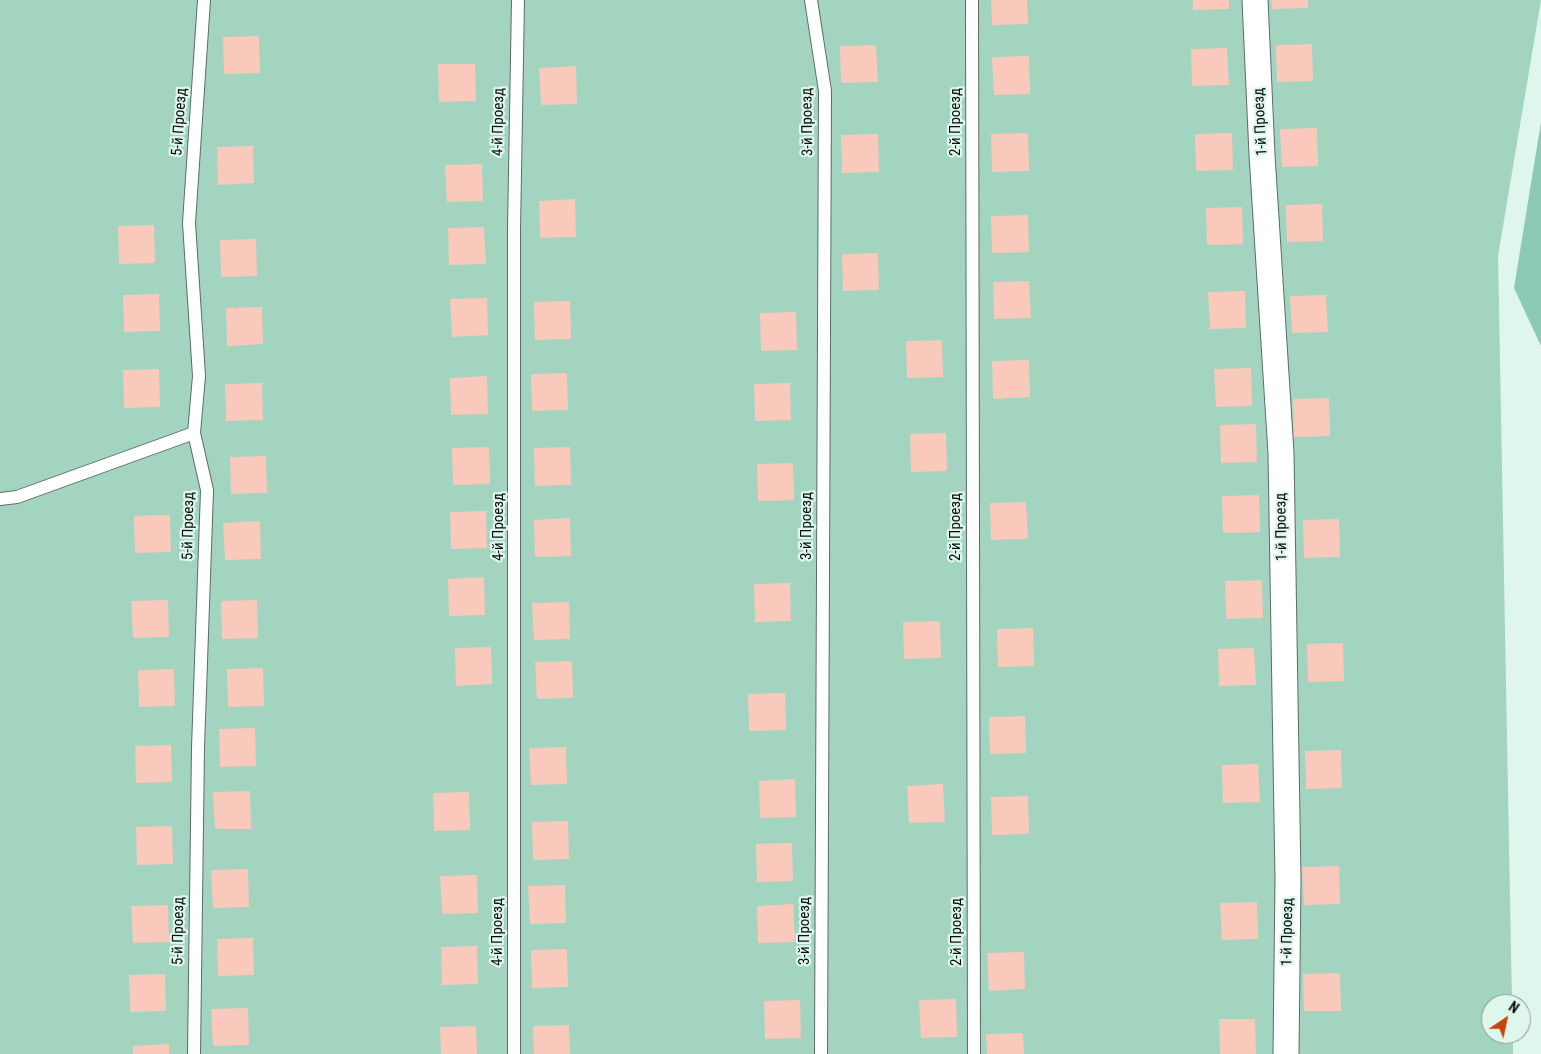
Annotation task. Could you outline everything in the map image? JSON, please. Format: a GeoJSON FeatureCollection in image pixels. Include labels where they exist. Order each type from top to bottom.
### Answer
{"type":"FeatureCollection","features":[{"type":"Feature","properties":{"kind":"street","name":"1-й Проезд"},"geometry":{"type":"LineString","coordinates":[[1256,0],[1262,156],[1280,453],[1288,879],[1286,1054]]}},
{"type":"Feature","properties":{"kind":"lane","name":"5-й Проезд"},"geometry":{"type":"LineString","coordinates":[[194,1054],[198,748],[207,490],[194,433],[199,376],[189,223],[204,0]]}},
{"type":"Feature","properties":{"kind":"lane","name":"4-й Проезд"},"geometry":{"type":"LineString","coordinates":[[514,1054],[514,230],[518,0]]}},
{"type":"Feature","properties":{"kind":"lane","name":"3-й Проезд"},"geometry":{"type":"LineString","coordinates":[[811,0],[825,91],[821,1054]]}},
{"type":"Feature","properties":{"kind":"lane","name":"2-й Проезд"},"geometry":{"type":"LineString","coordinates":[[972,0],[974,1054]]}},
{"type":"Feature","properties":{"kind":"lane"},"geometry":{"type":"LineString","coordinates":[[0,499],[17,497],[194,433]]}},
{"type":"Feature","properties":{"kind":"green space"},"geometry":{"type":"Polygon","coordinates":[[[0,0],[1541,0],[1498,256],[1512,994],[1481,994],[1481,1044],[1513,1044],[1513,1054],[0,1054],[0,0]]]}},
{"type":"Feature","properties":{"kind":"green space"},"geometry":{"type":"Polygon","coordinates":[[[1541,122],[1541,346],[1514,288],[1541,122]]]}},
{"type":"Feature","properties":{"kind":"building"},"geometry":{"type":"Polygon","coordinates":[[[991,0],[1027,0],[1028,24],[992,25],[991,0]]]}},
{"type":"Feature","properties":{"kind":"building"},"geometry":{"type":"Polygon","coordinates":[[[1193,0],[1229,0],[1229,9],[1193,10],[1193,0]]]}},
{"type":"Feature","properties":{"kind":"building"},"geometry":{"type":"Polygon","coordinates":[[[1271,0],[1308,0],[1308,8],[1272,9],[1271,0]]]}},
{"type":"Feature","properties":{"kind":"building"},"geometry":{"type":"Polygon","coordinates":[[[259,36],[260,73],[224,74],[223,37],[259,36]]]}},
{"type":"Feature","properties":{"kind":"building"},"geometry":{"type":"Polygon","coordinates":[[[1312,44],[1313,81],[1277,82],[1276,45],[1312,44]]]}},
{"type":"Feature","properties":{"kind":"building"},"geometry":{"type":"Polygon","coordinates":[[[876,45],[878,82],[841,83],[840,46],[876,45]]]}},
{"type":"Feature","properties":{"kind":"building"},"geometry":{"type":"Polygon","coordinates":[[[1227,48],[1229,85],[1192,86],[1191,49],[1227,48]]]}},
{"type":"Feature","properties":{"kind":"building"},"geometry":{"type":"Polygon","coordinates":[[[1029,56],[1030,94],[994,95],[992,57],[1029,56]]]}},
{"type":"Feature","properties":{"kind":"building"},"geometry":{"type":"Polygon","coordinates":[[[438,64],[475,64],[476,101],[439,102],[438,64]]]}},
{"type":"Feature","properties":{"kind":"building"},"geometry":{"type":"Polygon","coordinates":[[[576,66],[577,104],[541,105],[539,68],[576,66]]]}},
{"type":"Feature","properties":{"kind":"building"},"geometry":{"type":"Polygon","coordinates":[[[1317,128],[1318,166],[1282,167],[1280,129],[1317,128]]]}},
{"type":"Feature","properties":{"kind":"building"},"geometry":{"type":"Polygon","coordinates":[[[1028,133],[1029,171],[992,172],[991,134],[1028,133]]]}},
{"type":"Feature","properties":{"kind":"building"},"geometry":{"type":"Polygon","coordinates":[[[1232,133],[1233,170],[1196,171],[1195,134],[1232,133]]]}},
{"type":"Feature","properties":{"kind":"building"},"geometry":{"type":"Polygon","coordinates":[[[878,134],[879,172],[842,173],[841,135],[878,134]]]}},
{"type":"Feature","properties":{"kind":"building"},"geometry":{"type":"Polygon","coordinates":[[[253,146],[254,183],[218,185],[217,147],[253,146]]]}},
{"type":"Feature","properties":{"kind":"building"},"geometry":{"type":"Polygon","coordinates":[[[482,164],[483,201],[447,202],[445,165],[482,164]]]}},
{"type":"Feature","properties":{"kind":"building"},"geometry":{"type":"Polygon","coordinates":[[[575,199],[576,237],[540,238],[539,201],[575,199]]]}},
{"type":"Feature","properties":{"kind":"building"},"geometry":{"type":"Polygon","coordinates":[[[1322,204],[1323,241],[1287,242],[1286,205],[1322,204]]]}},
{"type":"Feature","properties":{"kind":"building"},"geometry":{"type":"Polygon","coordinates":[[[1242,207],[1243,244],[1207,245],[1206,208],[1242,207]]]}},
{"type":"Feature","properties":{"kind":"building"},"geometry":{"type":"Polygon","coordinates":[[[1028,215],[1029,252],[992,253],[991,216],[1028,215]]]}},
{"type":"Feature","properties":{"kind":"building"},"geometry":{"type":"Polygon","coordinates":[[[154,225],[155,263],[119,264],[118,226],[154,225]]]}},
{"type":"Feature","properties":{"kind":"building"},"geometry":{"type":"Polygon","coordinates":[[[484,227],[486,264],[449,265],[448,228],[484,227]]]}},
{"type":"Feature","properties":{"kind":"building"},"geometry":{"type":"Polygon","coordinates":[[[256,239],[257,276],[221,277],[220,240],[256,239]]]}},
{"type":"Feature","properties":{"kind":"building"},"geometry":{"type":"Polygon","coordinates":[[[878,253],[879,290],[843,291],[842,254],[878,253]]]}},
{"type":"Feature","properties":{"kind":"building"},"geometry":{"type":"Polygon","coordinates":[[[1029,281],[1031,318],[994,319],[993,282],[1029,281]]]}},
{"type":"Feature","properties":{"kind":"building"},"geometry":{"type":"Polygon","coordinates":[[[1245,291],[1246,328],[1210,329],[1208,292],[1245,291]]]}},
{"type":"Feature","properties":{"kind":"building"},"geometry":{"type":"Polygon","coordinates":[[[159,294],[160,331],[124,332],[123,295],[159,294]]]}},
{"type":"Feature","properties":{"kind":"building"},"geometry":{"type":"Polygon","coordinates":[[[1326,295],[1328,332],[1292,333],[1290,296],[1326,295]]]}},
{"type":"Feature","properties":{"kind":"building"},"geometry":{"type":"Polygon","coordinates":[[[487,298],[488,335],[452,337],[450,299],[487,298]]]}},
{"type":"Feature","properties":{"kind":"building"},"geometry":{"type":"Polygon","coordinates":[[[570,301],[571,339],[535,340],[534,302],[570,301]]]}},
{"type":"Feature","properties":{"kind":"building"},"geometry":{"type":"Polygon","coordinates":[[[262,307],[263,344],[227,346],[226,308],[262,307]]]}},
{"type":"Feature","properties":{"kind":"building"},"geometry":{"type":"Polygon","coordinates":[[[796,312],[797,350],[761,351],[760,313],[796,312]]]}},
{"type":"Feature","properties":{"kind":"building"},"geometry":{"type":"Polygon","coordinates":[[[942,340],[943,377],[907,378],[906,341],[942,340]]]}},
{"type":"Feature","properties":{"kind":"building"},"geometry":{"type":"Polygon","coordinates":[[[1029,360],[1030,397],[993,399],[992,361],[1029,360]]]}},
{"type":"Feature","properties":{"kind":"building"},"geometry":{"type":"Polygon","coordinates":[[[1251,368],[1252,406],[1216,407],[1214,369],[1251,368]]]}},
{"type":"Feature","properties":{"kind":"building"},"geometry":{"type":"Polygon","coordinates":[[[159,369],[160,407],[124,408],[123,370],[159,369]]]}},
{"type":"Feature","properties":{"kind":"building"},"geometry":{"type":"Polygon","coordinates":[[[567,373],[568,410],[532,411],[531,374],[567,373]]]}},
{"type":"Feature","properties":{"kind":"building"},"geometry":{"type":"Polygon","coordinates":[[[487,376],[488,414],[451,415],[450,378],[487,376]]]}},
{"type":"Feature","properties":{"kind":"building"},"geometry":{"type":"Polygon","coordinates":[[[262,383],[263,420],[226,421],[225,384],[262,383]]]}},
{"type":"Feature","properties":{"kind":"building"},"geometry":{"type":"Polygon","coordinates":[[[790,383],[791,420],[755,421],[754,384],[790,383]]]}},
{"type":"Feature","properties":{"kind":"building"},"geometry":{"type":"Polygon","coordinates":[[[1329,398],[1330,436],[1294,437],[1293,399],[1329,398]]]}},
{"type":"Feature","properties":{"kind":"building"},"geometry":{"type":"Polygon","coordinates":[[[1256,424],[1257,462],[1221,463],[1220,425],[1256,424]]]}},
{"type":"Feature","properties":{"kind":"building"},"geometry":{"type":"Polygon","coordinates":[[[946,433],[947,471],[911,472],[910,434],[946,433]]]}},
{"type":"Feature","properties":{"kind":"building"},"geometry":{"type":"Polygon","coordinates":[[[489,447],[490,484],[453,485],[452,448],[489,447]]]}},
{"type":"Feature","properties":{"kind":"building"},"geometry":{"type":"Polygon","coordinates":[[[570,447],[571,485],[535,486],[534,448],[570,447]]]}},
{"type":"Feature","properties":{"kind":"building"},"geometry":{"type":"Polygon","coordinates":[[[266,456],[267,493],[231,494],[230,457],[266,456]]]}},
{"type":"Feature","properties":{"kind":"building"},"geometry":{"type":"Polygon","coordinates":[[[793,463],[794,500],[758,501],[757,464],[793,463]]]}},
{"type":"Feature","properties":{"kind":"building"},"geometry":{"type":"Polygon","coordinates":[[[1259,495],[1260,532],[1223,533],[1222,496],[1259,495]]]}},
{"type":"Feature","properties":{"kind":"building"},"geometry":{"type":"Polygon","coordinates":[[[1026,502],[1028,539],[991,540],[990,503],[1026,502]]]}},
{"type":"Feature","properties":{"kind":"building"},"geometry":{"type":"Polygon","coordinates":[[[486,511],[487,548],[451,549],[450,512],[486,511]]]}},
{"type":"Feature","properties":{"kind":"building"},"geometry":{"type":"Polygon","coordinates":[[[170,515],[171,552],[135,553],[134,516],[170,515]]]}},
{"type":"Feature","properties":{"kind":"building"},"geometry":{"type":"Polygon","coordinates":[[[570,518],[571,556],[535,557],[534,520],[570,518]]]}},
{"type":"Feature","properties":{"kind":"building"},"geometry":{"type":"Polygon","coordinates":[[[1339,519],[1340,557],[1304,558],[1303,520],[1339,519]]]}},
{"type":"Feature","properties":{"kind":"building"},"geometry":{"type":"Polygon","coordinates":[[[260,521],[261,559],[225,560],[223,523],[260,521]]]}},
{"type":"Feature","properties":{"kind":"building"},"geometry":{"type":"Polygon","coordinates":[[[484,577],[485,615],[449,616],[448,579],[484,577]]]}},
{"type":"Feature","properties":{"kind":"building"},"geometry":{"type":"Polygon","coordinates":[[[1262,580],[1263,618],[1226,619],[1225,581],[1262,580]]]}},
{"type":"Feature","properties":{"kind":"building"},"geometry":{"type":"Polygon","coordinates":[[[790,583],[791,621],[755,622],[754,584],[790,583]]]}},
{"type":"Feature","properties":{"kind":"building"},"geometry":{"type":"Polygon","coordinates":[[[168,600],[169,637],[133,638],[131,601],[168,600]]]}},
{"type":"Feature","properties":{"kind":"building"},"geometry":{"type":"Polygon","coordinates":[[[257,600],[258,638],[222,639],[221,601],[257,600]]]}},
{"type":"Feature","properties":{"kind":"building"},"geometry":{"type":"Polygon","coordinates":[[[569,602],[570,639],[534,640],[532,603],[569,602]]]}},
{"type":"Feature","properties":{"kind":"building"},"geometry":{"type":"Polygon","coordinates":[[[940,621],[941,658],[904,659],[903,622],[940,621]]]}},
{"type":"Feature","properties":{"kind":"building"},"geometry":{"type":"Polygon","coordinates":[[[1033,628],[1034,666],[998,667],[997,629],[1033,628]]]}},
{"type":"Feature","properties":{"kind":"building"},"geometry":{"type":"Polygon","coordinates":[[[1343,643],[1344,681],[1308,682],[1307,644],[1343,643]]]}},
{"type":"Feature","properties":{"kind":"building"},"geometry":{"type":"Polygon","coordinates":[[[491,647],[492,684],[456,686],[455,648],[491,647]]]}},
{"type":"Feature","properties":{"kind":"building"},"geometry":{"type":"Polygon","coordinates":[[[1254,648],[1256,685],[1219,686],[1218,649],[1254,648]]]}},
{"type":"Feature","properties":{"kind":"building"},"geometry":{"type":"Polygon","coordinates":[[[572,661],[573,698],[537,699],[535,662],[572,661]]]}},
{"type":"Feature","properties":{"kind":"building"},"geometry":{"type":"Polygon","coordinates":[[[263,668],[264,706],[228,707],[227,669],[263,668]]]}},
{"type":"Feature","properties":{"kind":"building"},"geometry":{"type":"Polygon","coordinates":[[[174,669],[175,706],[139,707],[138,670],[174,669]]]}},
{"type":"Feature","properties":{"kind":"building"},"geometry":{"type":"Polygon","coordinates":[[[785,693],[786,730],[749,731],[748,694],[785,693]]]}},
{"type":"Feature","properties":{"kind":"building"},"geometry":{"type":"Polygon","coordinates":[[[1025,716],[1026,753],[990,754],[989,717],[1025,716]]]}},
{"type":"Feature","properties":{"kind":"building"},"geometry":{"type":"Polygon","coordinates":[[[255,728],[256,766],[220,767],[219,729],[255,728]]]}},
{"type":"Feature","properties":{"kind":"building"},"geometry":{"type":"Polygon","coordinates":[[[171,745],[172,782],[136,783],[135,746],[171,745]]]}},
{"type":"Feature","properties":{"kind":"building"},"geometry":{"type":"Polygon","coordinates":[[[566,747],[567,784],[531,785],[529,748],[566,747]]]}},
{"type":"Feature","properties":{"kind":"building"},"geometry":{"type":"Polygon","coordinates":[[[1341,750],[1342,788],[1306,789],[1305,751],[1341,750]]]}},
{"type":"Feature","properties":{"kind":"building"},"geometry":{"type":"Polygon","coordinates":[[[1258,764],[1260,802],[1223,803],[1222,765],[1258,764]]]}},
{"type":"Feature","properties":{"kind":"building"},"geometry":{"type":"Polygon","coordinates":[[[795,779],[796,817],[760,818],[759,781],[795,779]]]}},
{"type":"Feature","properties":{"kind":"building"},"geometry":{"type":"Polygon","coordinates":[[[943,784],[945,822],[909,823],[907,786],[943,784]]]}},
{"type":"Feature","properties":{"kind":"building"},"geometry":{"type":"Polygon","coordinates":[[[250,791],[251,829],[215,829],[213,792],[250,791]]]}},
{"type":"Feature","properties":{"kind":"building"},"geometry":{"type":"Polygon","coordinates":[[[469,792],[470,830],[434,831],[433,793],[469,792]]]}},
{"type":"Feature","properties":{"kind":"building"},"geometry":{"type":"Polygon","coordinates":[[[1028,796],[1029,834],[992,835],[991,797],[1028,796]]]}},
{"type":"Feature","properties":{"kind":"building"},"geometry":{"type":"Polygon","coordinates":[[[568,821],[569,859],[533,860],[532,822],[568,821]]]}},
{"type":"Feature","properties":{"kind":"building"},"geometry":{"type":"Polygon","coordinates":[[[172,826],[173,864],[137,865],[136,827],[172,826]]]}},
{"type":"Feature","properties":{"kind":"building"},"geometry":{"type":"Polygon","coordinates":[[[792,843],[793,881],[757,882],[756,844],[792,843]]]}},
{"type":"Feature","properties":{"kind":"building"},"geometry":{"type":"Polygon","coordinates":[[[1339,866],[1340,904],[1304,905],[1302,867],[1339,866]]]}},
{"type":"Feature","properties":{"kind":"building"},"geometry":{"type":"Polygon","coordinates":[[[248,869],[249,907],[213,908],[211,870],[248,869]]]}},
{"type":"Feature","properties":{"kind":"building"},"geometry":{"type":"Polygon","coordinates":[[[477,875],[478,913],[442,914],[440,876],[477,875]]]}},
{"type":"Feature","properties":{"kind":"building"},"geometry":{"type":"Polygon","coordinates":[[[565,885],[566,923],[530,924],[528,886],[565,885]]]}},
{"type":"Feature","properties":{"kind":"building"},"geometry":{"type":"Polygon","coordinates":[[[1257,902],[1258,939],[1222,940],[1220,903],[1257,902]]]}},
{"type":"Feature","properties":{"kind":"building"},"geometry":{"type":"Polygon","coordinates":[[[793,904],[795,942],[758,943],[757,906],[793,904]]]}},
{"type":"Feature","properties":{"kind":"building"},"geometry":{"type":"Polygon","coordinates":[[[168,905],[169,942],[133,943],[131,906],[168,905]]]}},
{"type":"Feature","properties":{"kind":"building"},"geometry":{"type":"Polygon","coordinates":[[[253,938],[254,975],[218,976],[217,939],[253,938]]]}},
{"type":"Feature","properties":{"kind":"building"},"geometry":{"type":"Polygon","coordinates":[[[477,946],[478,984],[442,985],[441,947],[477,946]]]}},
{"type":"Feature","properties":{"kind":"building"},"geometry":{"type":"Polygon","coordinates":[[[567,949],[568,987],[532,988],[531,950],[567,949]]]}},
{"type":"Feature","properties":{"kind":"building"},"geometry":{"type":"Polygon","coordinates":[[[1024,952],[1025,989],[989,991],[987,953],[1024,952]]]}},
{"type":"Feature","properties":{"kind":"building"},"geometry":{"type":"Polygon","coordinates":[[[1340,973],[1341,1011],[1304,1011],[1303,974],[1340,973]]]}},
{"type":"Feature","properties":{"kind":"building"},"geometry":{"type":"Polygon","coordinates":[[[165,974],[166,1011],[130,1012],[129,975],[165,974]]]}},
{"type":"Feature","properties":{"kind":"building"},"geometry":{"type":"Polygon","coordinates":[[[956,999],[957,1037],[921,1038],[919,1000],[956,999]]]}},
{"type":"Feature","properties":{"kind":"building"},"geometry":{"type":"Polygon","coordinates":[[[800,1000],[801,1038],[765,1039],[764,1001],[800,1000]]]}},
{"type":"Feature","properties":{"kind":"building"},"geometry":{"type":"Polygon","coordinates":[[[248,1008],[249,1045],[213,1046],[211,1009],[248,1008]]]}},
{"type":"Feature","properties":{"kind":"building"},"geometry":{"type":"Polygon","coordinates":[[[1219,1019],[1255,1019],[1256,1054],[1220,1054],[1219,1019]]]}},
{"type":"Feature","properties":{"kind":"building"},"geometry":{"type":"Polygon","coordinates":[[[569,1025],[570,1054],[534,1054],[533,1026],[569,1025]]]}},
{"type":"Feature","properties":{"kind":"building"},"geometry":{"type":"Polygon","coordinates":[[[476,1026],[477,1054],[441,1054],[440,1027],[476,1026]]]}},
{"type":"Feature","properties":{"kind":"building"},"geometry":{"type":"Polygon","coordinates":[[[1023,1033],[1024,1054],[987,1054],[986,1034],[1023,1033]]]}},
{"type":"Feature","properties":{"kind":"building"},"geometry":{"type":"Polygon","coordinates":[[[169,1044],[169,1054],[133,1054],[133,1046],[169,1044]]]}}]}
